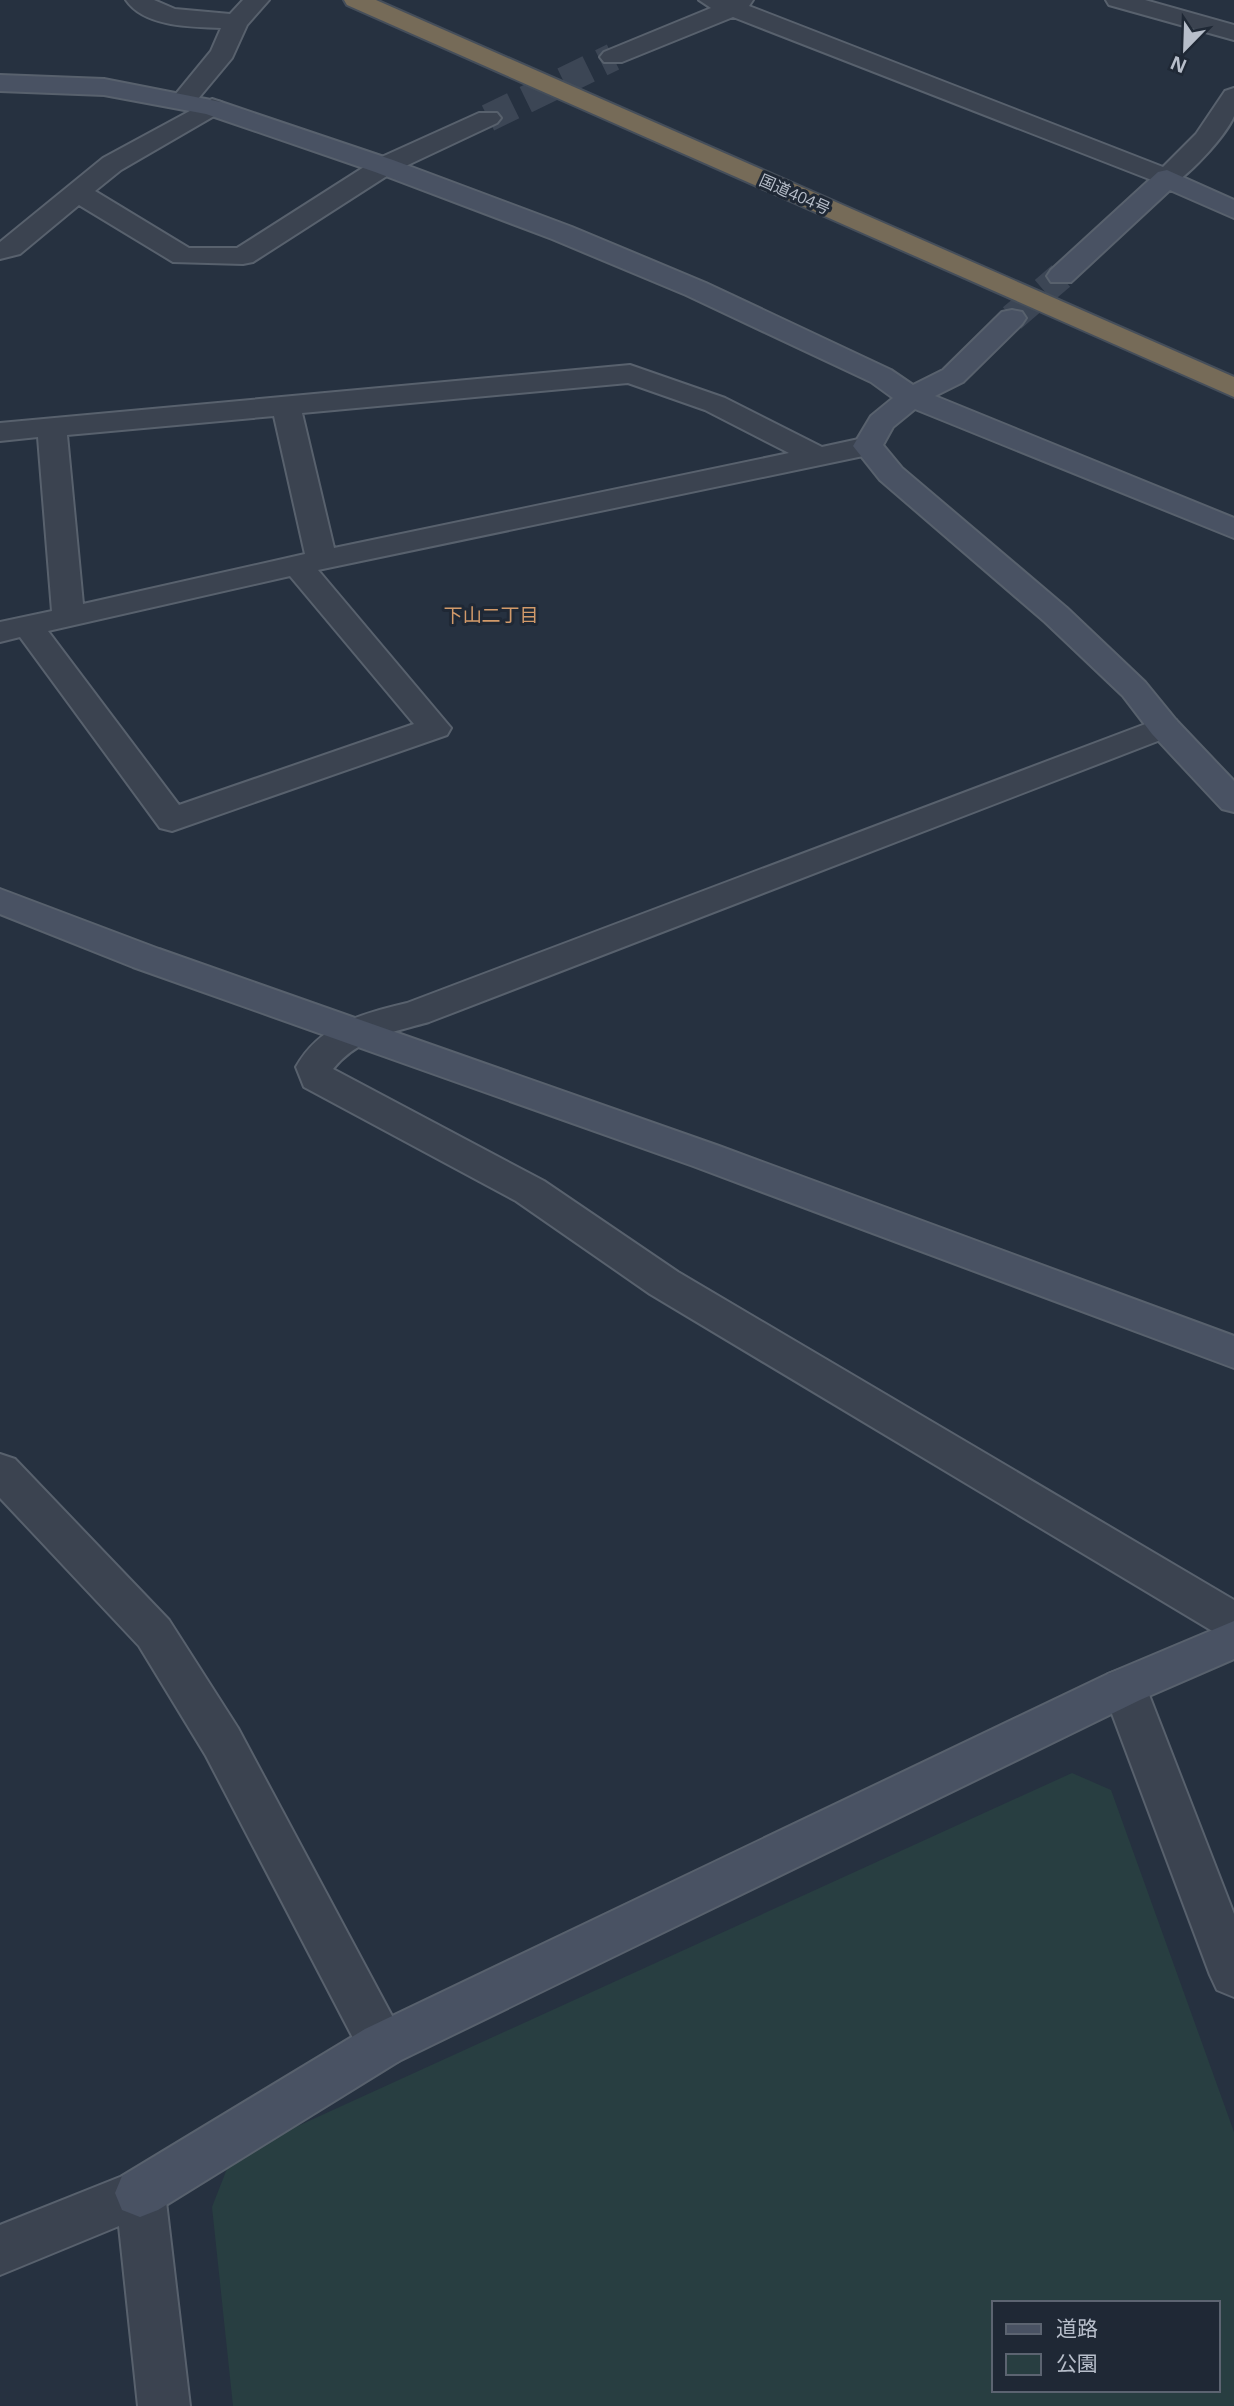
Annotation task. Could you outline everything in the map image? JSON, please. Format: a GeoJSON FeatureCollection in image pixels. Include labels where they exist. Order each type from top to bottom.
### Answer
{"type":"FeatureCollection","features":[{"type":"Feature","properties":{"kind":"highway","name":"国道404号"},"geometry":{"type":"LineString","coordinates":[[362,3],[1234,388]]}},
{"type":"Feature","properties":{"kind":"street"},"geometry":{"type":"LineString","coordinates":[[138,0],[147,8],[164,14],[236,22]]}},
{"type":"Feature","properties":{"kind":"street"},"geometry":{"type":"LineString","coordinates":[[183,101],[223,53],[236,22],[257,0]]}},
{"type":"Feature","properties":{"kind":"street"},"geometry":{"type":"LineString","coordinates":[[1118,0],[1234,33]]}},
{"type":"Feature","properties":{"kind":"street"},"geometry":{"type":"LineString","coordinates":[[613,57],[728,3],[1167,178],[1234,210]]}},
{"type":"Feature","properties":{"kind":"street"},"geometry":{"type":"LineString","coordinates":[[0,83],[104,87],[212,107],[384,166],[562,233],[696,289],[881,376],[911,397],[1234,530]]}},
{"type":"Feature","properties":{"kind":"street"},"geometry":{"type":"LineString","coordinates":[[1061,276],[1206,139],[1234,96]]}},
{"type":"Feature","properties":{"kind":"street"},"geometry":{"type":"LineString","coordinates":[[0,251],[10,248],[112,164],[212,107]]}},
{"type":"Feature","properties":{"kind":"street"},"geometry":{"type":"LineString","coordinates":[[77,192],[183,256],[243,257],[384,166],[488,118]]}},
{"type":"Feature","properties":{"kind":"street"},"geometry":{"type":"LineString","coordinates":[[868,446],[881,422],[911,397],[953,376],[1012,318]]}},
{"type":"Feature","properties":{"kind":"street"},"geometry":{"type":"LineString","coordinates":[[0,432],[630,374],[715,404],[815,455]]}},
{"type":"Feature","properties":{"kind":"street"},"geometry":{"type":"LineString","coordinates":[[286,406],[309,563],[435,728],[172,820],[14,629],[309,563],[868,446]]}},
{"type":"Feature","properties":{"kind":"street"},"geometry":{"type":"LineString","coordinates":[[52,427],[68,618]]}},
{"type":"Feature","properties":{"kind":"street"},"geometry":{"type":"LineString","coordinates":[[868,446],[891,474],[1056,615],[1134,689],[1164,727],[1234,801]]}},
{"type":"Feature","properties":{"kind":"street"},"geometry":{"type":"LineString","coordinates":[[1164,727],[416,1013],[355,1029],[330,1046],[314,1067],[317,1079],[530,1191],[664,1283],[1234,1622]]}},
{"type":"Feature","properties":{"kind":"street"},"geometry":{"type":"LineString","coordinates":[[0,901],[146,958],[355,1029],[1234,1352]]}},
{"type":"Feature","properties":{"kind":"street"},"geometry":{"type":"LineString","coordinates":[[0,1471],[155,1633],[222,1742],[383,2045]]}},
{"type":"Feature","properties":{"kind":"street"},"geometry":{"type":"LineString","coordinates":[[0,2250],[141,2193],[383,2045],[1124,1687],[1234,1639]]}},
{"type":"Feature","properties":{"kind":"street"},"geometry":{"type":"LineString","coordinates":[[1124,1687],[1234,1975]]}},
{"type":"Feature","properties":{"kind":"street"},"geometry":{"type":"LineString","coordinates":[[141,2193],[164,2406]]}},
{"type":"Feature","properties":{"kind":"green space"},"geometry":{"type":"Polygon","coordinates":[[[1072,1773],[1111,1790],[1234,2132],[1234,2406],[233,2406],[212,2207],[232,2156],[1072,1773]]]}},
{"type":"Feature","properties":{"kind":"tunnel"},"geometry":{"type":"LineString","coordinates":[[488,118],[613,57]]}},
{"type":"Feature","properties":{"kind":"tunnel"},"geometry":{"type":"LineString","coordinates":[[1012,318],[1061,276]]}},
{"type":"Feature","properties":{"kind":"district","name":"下山二丁目"},"geometry":{"type":"Point","coordinates":[491,615]}}]}
